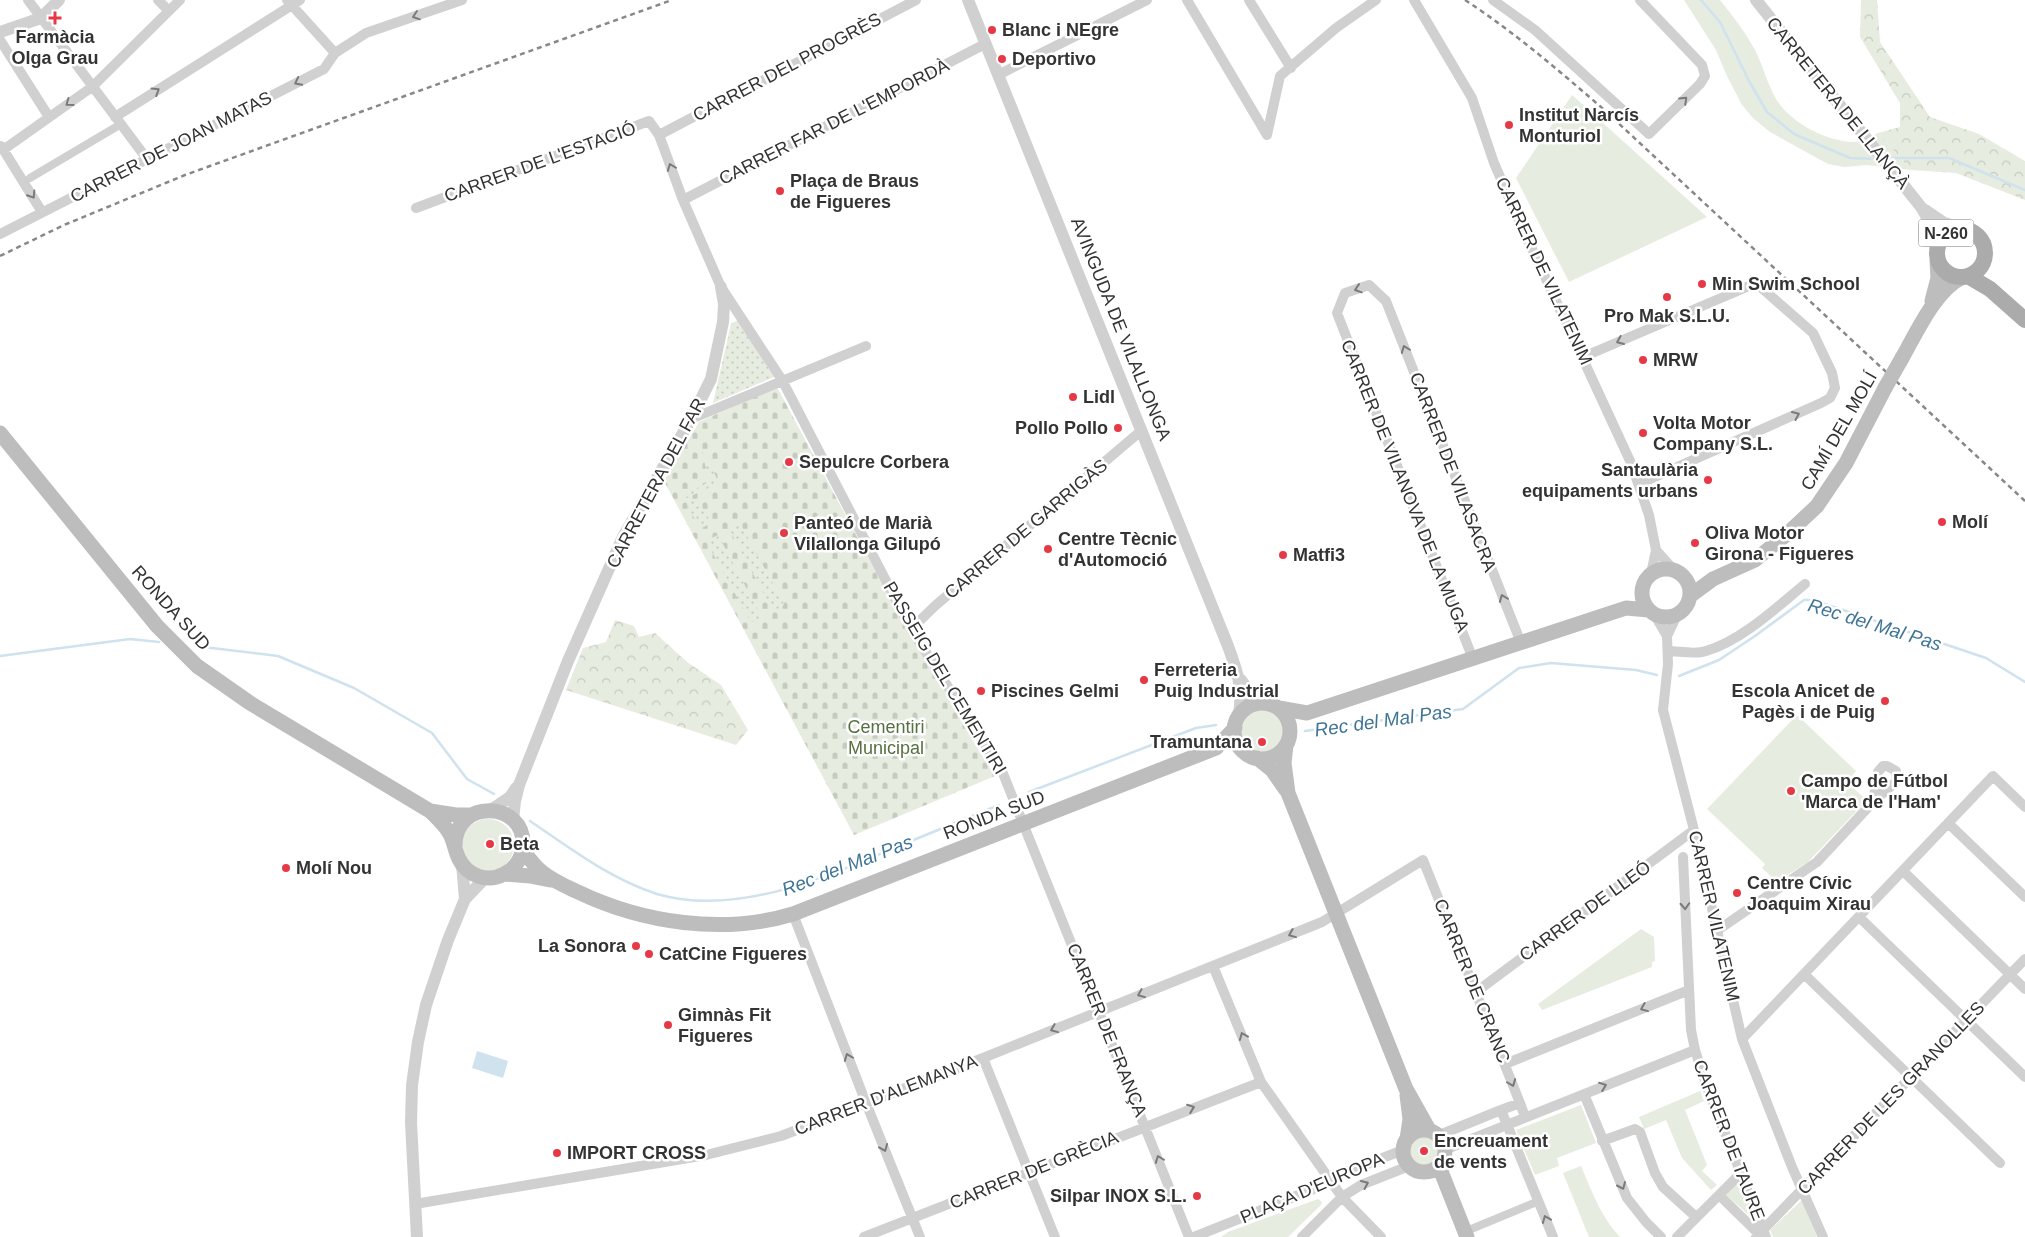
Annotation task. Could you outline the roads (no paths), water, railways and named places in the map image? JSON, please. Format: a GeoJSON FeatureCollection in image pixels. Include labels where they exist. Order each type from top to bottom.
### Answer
{"type":"FeatureCollection","features":[{"type":"Feature","properties":{"kind":"main road","name":"N-260"},"geometry":{"type":"LineString","coordinates":[[1966,277],[1981,266],[1985,249],[1978,235],[1966,228],[1955,229],[1945,233],[1938,242],[1937,256],[1941,268],[1948,274],[1966,277],[1990,289],[2025,320]]}},
{"type":"Feature","properties":{"kind":"main road","name":"CAMÍ DEL MOLÍ"},"geometry":{"type":"LineString","coordinates":[[1927,315],[1938,278],[1937,256]]}},
{"type":"Feature","properties":{"kind":"main road","name":"N-260"},"geometry":{"type":"LineString","coordinates":[[1984,257],[1992,282],[2006,302]]}},
{"type":"Feature","properties":{"kind":"main road","name":"CAMÍ DEL MOLÍ"},"geometry":{"type":"LineString","coordinates":[[1690,596],[1713,579],[1755,560],[1786,535],[1817,506],[1846,463],[1885,388],[1927,315],[1946,288],[1966,277]]}},
{"type":"Feature","properties":{"kind":"main road","name":"RONDA SUD"},"geometry":{"type":"LineString","coordinates":[[0,433],[157,626],[197,666],[250,704],[430,811],[444,825],[462,864]]}},
{"type":"Feature","properties":{"kind":"main road"},"geometry":{"type":"LineString","coordinates":[[1251,755],[1271,757],[1278,754],[1296,724],[1307,713],[1626,608],[1668,617],[1677,615],[1685,608],[1690,596],[1689,584],[1679,573],[1659,569],[1645,581],[1642,591],[1643,599],[1651,612]]}},
{"type":"Feature","properties":{"kind":"main road","name":"CAMÍ DEL MOLÍ"},"geometry":{"type":"LineString","coordinates":[[1679,573],[1713,579]]}},
{"type":"Feature","properties":{"kind":"main road"},"geometry":{"type":"LineString","coordinates":[[1626,608],[1642,591]]}},
{"type":"Feature","properties":{"kind":"main road"},"geometry":{"type":"LineString","coordinates":[[1307,713],[1272,706],[1252,705],[1247,708],[1237,722],[1236,740],[1251,755],[1272,770],[1288,794],[1406,1089],[1433,1133],[1442,1157],[1442,1174],[1466,1234]]}},
{"type":"Feature","properties":{"kind":"main road"},"geometry":{"type":"LineString","coordinates":[[1272,706],[1288,719],[1288,740],[1284,763],[1288,794]]}},
{"type":"Feature","properties":{"kind":"main road","name":"RONDA SUD"},"geometry":{"type":"LineString","coordinates":[[485,878],[504,874],[530,876],[554,881],[616,909],[659,919],[737,924],[793,914],[1216,748],[1237,722]]}},
{"type":"Feature","properties":{"kind":"main road","name":"RONDA SUD"},"geometry":{"type":"LineString","coordinates":[[1216,748],[1251,755]]}},
{"type":"Feature","properties":{"kind":"main road"},"geometry":{"type":"LineString","coordinates":[[491,810],[503,813],[513,820]]}},
{"type":"Feature","properties":{"kind":"main road","name":"RONDA SUD"},"geometry":{"type":"LineString","coordinates":[[430,811],[471,815],[491,810]]}},
{"type":"Feature","properties":{"kind":"main road"},"geometry":{"type":"LineString","coordinates":[[455,846],[459,828],[471,815]]}},
{"type":"Feature","properties":{"kind":"main road","name":"RONDA SUD"},"geometry":{"type":"LineString","coordinates":[[513,820],[521,833],[522,849],[534,865],[554,881]]}},
{"type":"Feature","properties":{"kind":"main road"},"geometry":{"type":"LineString","coordinates":[[504,874],[516,864],[522,849]]}},
{"type":"Feature","properties":{"kind":"main road"},"geometry":{"type":"LineString","coordinates":[[462,864],[472,873],[485,878]]}},
{"type":"Feature","properties":{"kind":"main road"},"geometry":{"type":"LineString","coordinates":[[1406,1089],[1410,1119],[1404,1159],[1409,1166],[1420,1172],[1427,1172],[1434,1169],[1442,1157]]}},
{"type":"Feature","properties":{"kind":"main road"},"geometry":{"type":"LineString","coordinates":[[1405,1144],[1417,1132],[1433,1133]]}},
{"type":"Feature","properties":{"kind":"main road"},"geometry":{"type":"LineString","coordinates":[[1427,1172],[1441,1183],[1450,1196]]}},
{"type":"Feature","properties":{"kind":"street"},"geometry":{"type":"LineString","coordinates":[[28,0],[116,122],[147,159]]}},
{"type":"Feature","properties":{"kind":"street"},"geometry":{"type":"LineString","coordinates":[[0,32],[41,18],[59,0]]}},
{"type":"Feature","properties":{"kind":"street"},"geometry":{"type":"LineString","coordinates":[[158,0],[168,10]]}},
{"type":"Feature","properties":{"kind":"street"},"geometry":{"type":"LineString","coordinates":[[42,212],[1,147],[92,87],[180,0]]}},
{"type":"Feature","properties":{"kind":"street","name":"CARRER DE JOAN MATAS"},"geometry":{"type":"LineString","coordinates":[[0,234],[324,69],[335,53],[366,33],[450,2],[462,0]]}},
{"type":"Feature","properties":{"kind":"street","name":"CARRER DEL PROGRÈS"},"geometry":{"type":"LineString","coordinates":[[658,135],[916,0]]}},
{"type":"Feature","properties":{"kind":"street","name":"AVINGUDA DE VILALLONGA"},"geometry":{"type":"LineString","coordinates":[[968,0],[1238,673],[1253,697],[1272,706]]}},
{"type":"Feature","properties":{"kind":"street"},"geometry":{"type":"LineString","coordinates":[[998,75],[1147,0]]}},
{"type":"Feature","properties":{"kind":"street"},"geometry":{"type":"LineString","coordinates":[[1187,0],[1267,135],[1280,76],[1336,28],[1376,0]]}},
{"type":"Feature","properties":{"kind":"street"},"geometry":{"type":"LineString","coordinates":[[1249,0],[1291,68]]}},
{"type":"Feature","properties":{"kind":"street","name":"CARRER DE VILATENIM"},"geometry":{"type":"LineString","coordinates":[[1414,0],[1472,98],[1494,163],[1583,356],[1639,484],[1649,515],[1656,550],[1651,574]]}},
{"type":"Feature","properties":{"kind":"street"},"geometry":{"type":"LineString","coordinates":[[1493,0],[1535,30],[1650,134],[1700,84],[1705,76],[1702,65],[1640,0]]}},
{"type":"Feature","properties":{"kind":"street","name":"CARRETERA DE LLANÇÀ"},"geometry":{"type":"LineString","coordinates":[[1756,0],[1921,207],[1932,225],[1937,256]]}},
{"type":"Feature","properties":{"kind":"street"},"geometry":{"type":"LineString","coordinates":[[30,178],[293,2],[335,53]]}},
{"type":"Feature","properties":{"kind":"street"},"geometry":{"type":"LineString","coordinates":[[0,40],[49,117]]}},
{"type":"Feature","properties":{"kind":"street","name":"CARRER FAR DE L'EMPORDÀ"},"geometry":{"type":"LineString","coordinates":[[683,200],[985,44]]}},
{"type":"Feature","properties":{"kind":"street","name":"CARRER DE L'ESTACIÓ"},"geometry":{"type":"LineString","coordinates":[[416,208],[649,121],[658,135]]}},
{"type":"Feature","properties":{"kind":"street","name":"PASSEIG DEL CEMENTIRI"},"geometry":{"type":"LineString","coordinates":[[658,135],[683,200],[721,287],[782,380],[911,629],[1002,771],[1024,824]]}},
{"type":"Feature","properties":{"kind":"street","name":"CARRETERA DE LLANÇÀ"},"geometry":{"type":"LineString","coordinates":[[1921,207],[1944,223],[1966,228]]}},
{"type":"Feature","properties":{"kind":"street"},"geometry":{"type":"LineString","coordinates":[[1583,356],[1756,284],[1814,333],[1832,373],[1835,388],[1830,398],[1639,484]]}},
{"type":"Feature","properties":{"kind":"street","name":"CARRER DE VILASACRA"},"geometry":{"type":"LineString","coordinates":[[1337,313],[1345,293],[1369,285],[1386,301],[1520,643]]}},
{"type":"Feature","properties":{"kind":"street","name":"CARRETERA DEL FAR"},"geometry":{"type":"LineString","coordinates":[[513,820],[514,801],[520,784],[568,661],[623,538],[691,420],[711,380],[723,322],[724,304],[721,287]]}},
{"type":"Feature","properties":{"kind":"street","name":"CARRER DE VILANOVA DE LA MUGA"},"geometry":{"type":"LineString","coordinates":[[1337,313],[1473,659]]}},
{"type":"Feature","properties":{"kind":"street"},"geometry":{"type":"LineString","coordinates":[[723,322],[734,316],[743,320]]}},
{"type":"Feature","properties":{"kind":"street"},"geometry":{"type":"LineString","coordinates":[[691,420],[866,346]]}},
{"type":"Feature","properties":{"kind":"street","name":"CARRER DE GARRIGÀS"},"geometry":{"type":"LineString","coordinates":[[911,629],[936,605],[1142,430]]}},
{"type":"Feature","properties":{"kind":"street"},"geometry":{"type":"LineString","coordinates":[[1656,550],[1679,573]]}},
{"type":"Feature","properties":{"kind":"street"},"geometry":{"type":"LineString","coordinates":[[1668,650],[1704,652],[1727,643],[1773,611],[1805,584]]}},
{"type":"Feature","properties":{"kind":"street","name":"CARRER VILATENIM"},"geometry":{"type":"LineString","coordinates":[[1651,612],[1667,636]]}},
{"type":"Feature","properties":{"kind":"street","name":"CARRER VILATENIM"},"geometry":{"type":"LineString","coordinates":[[1677,615],[1667,636],[1667,678],[1663,710],[1694,830],[1742,1039],[1792,1167],[1803,1188],[1823,1237]]}},
{"type":"Feature","properties":{"kind":"street","name":"AVINGUDA DE VILALLONGA"},"geometry":{"type":"LineString","coordinates":[[1237,722],[1241,691],[1238,673]]}},
{"type":"Feature","properties":{"kind":"street"},"geometry":{"type":"LineString","coordinates":[[1742,1039],[1993,776],[2025,806]]}},
{"type":"Feature","properties":{"kind":"street","name":"CARRETERA DEL FAR"},"geometry":{"type":"LineString","coordinates":[[491,810],[510,798],[520,784]]}},
{"type":"Feature","properties":{"kind":"street"},"geometry":{"type":"LineString","coordinates":[[1718,930],[1818,862],[1874,802]]}},
{"type":"Feature","properties":{"kind":"street"},"geometry":{"type":"LineString","coordinates":[[1948,823],[2025,897]]}},
{"type":"Feature","properties":{"kind":"street","name":"CARRER DE FRANÇA"},"geometry":{"type":"LineString","coordinates":[[1024,824],[1190,1237]]}},
{"type":"Feature","properties":{"kind":"street","name":"CARRER DE LLEÓ"},"geometry":{"type":"LineString","coordinates":[[1476,992],[1694,830]]}},
{"type":"Feature","properties":{"kind":"street"},"geometry":{"type":"LineString","coordinates":[[1674,846],[1683,857],[1699,852]]}},
{"type":"Feature","properties":{"kind":"street","name":"CARRER DE TAURE"},"geometry":{"type":"LineString","coordinates":[[1683,857],[1691,1030],[1695,1050],[1708,1090],[1741,1173],[1761,1234]]}},
{"type":"Feature","properties":{"kind":"street","name":"CARRER D'ALEMANYA"},"geometry":{"type":"LineString","coordinates":[[415,1204],[734,1149],[781,1136],[983,1058],[1322,922],[1423,860]]}},
{"type":"Feature","properties":{"kind":"street","name":"CARRER DE CRANC"},"geometry":{"type":"LineString","coordinates":[[1423,860],[1526,1117]]}},
{"type":"Feature","properties":{"kind":"street"},"geometry":{"type":"LineString","coordinates":[[462,864],[465,899]]}},
{"type":"Feature","properties":{"kind":"street"},"geometry":{"type":"LineString","coordinates":[[1903,871],[2025,989]]}},
{"type":"Feature","properties":{"kind":"street"},"geometry":{"type":"LineString","coordinates":[[417,1237],[411,1122],[412,1085],[418,1042],[432,985],[448,940],[465,899],[485,878]]}},
{"type":"Feature","properties":{"kind":"street"},"geometry":{"type":"LineString","coordinates":[[793,914],[920,1237]]}},
{"type":"Feature","properties":{"kind":"street"},"geometry":{"type":"LineString","coordinates":[[1858,916],[2025,1077]]}},
{"type":"Feature","properties":{"kind":"street","name":"CARRER DE LES GRANOLLES"},"geometry":{"type":"LineString","coordinates":[[1761,1234],[2025,958]]}},
{"type":"Feature","properties":{"kind":"street"},"geometry":{"type":"LineString","coordinates":[[1214,966],[1261,1082],[1342,1197],[1381,1237]]}},
{"type":"Feature","properties":{"kind":"street"},"geometry":{"type":"LineString","coordinates":[[1804,974],[2000,1163]]}},
{"type":"Feature","properties":{"kind":"street"},"geometry":{"type":"LineString","coordinates":[[1505,1064],[1689,990]]}},
{"type":"Feature","properties":{"kind":"street"},"geometry":{"type":"LineString","coordinates":[[1442,1157],[1507,1125],[1695,1050]]}},
{"type":"Feature","properties":{"kind":"street"},"geometry":{"type":"LineString","coordinates":[[983,1058],[1055,1237]]}},
{"type":"Feature","properties":{"kind":"street","name":"CARRER DE GRÈCIA"},"geometry":{"type":"LineString","coordinates":[[864,1237],[1146,1125],[1261,1082]]}},
{"type":"Feature","properties":{"kind":"street"},"geometry":{"type":"LineString","coordinates":[[1584,1094],[1627,1198],[1646,1222],[1662,1237]]}},
{"type":"Feature","properties":{"kind":"street"},"geometry":{"type":"LineString","coordinates":[[1433,1133],[1520,1103]]}},
{"type":"Feature","properties":{"kind":"street"},"geometry":{"type":"LineString","coordinates":[[1501,1110],[1553,1237]]}},
{"type":"Feature","properties":{"kind":"street"},"geometry":{"type":"LineString","coordinates":[[1602,1141],[1635,1129],[1640,1132],[1655,1173],[1663,1187],[1696,1217]]}},
{"type":"Feature","properties":{"kind":"street","name":"PLAÇA D'EUROPA"},"geometry":{"type":"LineString","coordinates":[[1194,1237],[1320,1186],[1330,1179],[1405,1144]]}},
{"type":"Feature","properties":{"kind":"street","name":"PLAÇA D'EUROPA"},"geometry":{"type":"LineString","coordinates":[[1302,1237],[1342,1197],[1361,1185],[1409,1166]]}},
{"type":"Feature","properties":{"kind":"street"},"geometry":{"type":"LineString","coordinates":[[1677,1237],[1741,1173]]}},
{"type":"Feature","properties":{"kind":"street"},"geometry":{"type":"LineString","coordinates":[[1719,1195],[1761,1234]]}},
{"type":"Feature","properties":{"kind":"street"},"geometry":{"type":"LineString","coordinates":[[1466,1234],[1538,1201]]}},
{"type":"Feature","properties":{"kind":"water"},"geometry":{"type":"Polygon","coordinates":[[[477,1051],[508,1061],[503,1078],[472,1068],[477,1051]]]}},
{"type":"Feature","properties":{"kind":"waterway"},"geometry":{"type":"LineString","coordinates":[[1701,0],[1720,22],[1749,81],[1767,112],[1794,134],[1850,158],[1877,159]]}},
{"type":"Feature","properties":{"kind":"waterway"},"geometry":{"type":"LineString","coordinates":[[1887,158],[1949,158],[2025,190]]}},
{"type":"Feature","properties":{"kind":"waterway","name":"Rec del Mal Pas"},"geometry":{"type":"LineString","coordinates":[[1679,676],[1719,660],[1804,600],[1813,600],[1986,658],[2025,682]]}},
{"type":"Feature","properties":{"kind":"waterway","name":"Rec del Mal Pas"},"geometry":{"type":"LineString","coordinates":[[0,656],[130,639],[159,642]]}},
{"type":"Feature","properties":{"kind":"waterway","name":"Rec del Mal Pas"},"geometry":{"type":"LineString","coordinates":[[195,646],[278,656],[354,688],[432,733],[467,779],[494,794]]}},
{"type":"Feature","properties":{"kind":"waterway","name":"Rec del Mal Pas"},"geometry":{"type":"LineString","coordinates":[[1305,731],[1463,709],[1519,668],[1551,663],[1636,670],[1657,675]]}},
{"type":"Feature","properties":{"kind":"waterway","name":"Rec del Mal Pas"},"geometry":{"type":"LineString","coordinates":[[1029,792],[1196,728],[1216,725]]}},
{"type":"Feature","properties":{"kind":"waterway","name":"Rec del Mal Pas"},"geometry":{"type":"LineString","coordinates":[[530,821],[591,862],[640,888],[657,894],[687,900],[717,901],[778,891],[809,882],[999,805]]}},
{"type":"Feature","properties":{"kind":"railway"},"geometry":{"type":"LineString","coordinates":[[0,256],[64,225],[185,175],[672,0]]}},
{"type":"Feature","properties":{"kind":"railway"},"geometry":{"type":"LineString","coordinates":[[1465,0],[1518,38],[1601,107],[2025,501]]}},
{"type":"Feature","properties":{"kind":"place","name":"Farmàcia Olga Grau"},"geometry":{"type":"Point","coordinates":[55,18]}},
{"type":"Feature","properties":{"kind":"place","name":"Blanc i NEgre"},"geometry":{"type":"Point","coordinates":[992,30]}},
{"type":"Feature","properties":{"kind":"place","name":"Deportivo"},"geometry":{"type":"Point","coordinates":[1002,59]}},
{"type":"Feature","properties":{"kind":"place","name":"Institut Narcís Monturiol"},"geometry":{"type":"Point","coordinates":[1509,125]}},
{"type":"Feature","properties":{"kind":"place","name":"Plaça de Braus de Figueres"},"geometry":{"type":"Point","coordinates":[780,191]}},
{"type":"Feature","properties":{"kind":"place","name":"Min Swim School"},"geometry":{"type":"Point","coordinates":[1702,284]}},
{"type":"Feature","properties":{"kind":"place","name":"Pro Mak S.L.U."},"geometry":{"type":"Point","coordinates":[1667,297]}},
{"type":"Feature","properties":{"kind":"place","name":"MRW"},"geometry":{"type":"Point","coordinates":[1643,360]}},
{"type":"Feature","properties":{"kind":"place","name":"Lidl"},"geometry":{"type":"Point","coordinates":[1073,397]}},
{"type":"Feature","properties":{"kind":"place","name":"Pollo Pollo"},"geometry":{"type":"Point","coordinates":[1118,428]}},
{"type":"Feature","properties":{"kind":"place","name":"Volta Motor Company S.L."},"geometry":{"type":"Point","coordinates":[1643,433]}},
{"type":"Feature","properties":{"kind":"place","name":"Sepulcre Corbera"},"geometry":{"type":"Point","coordinates":[789,462]}},
{"type":"Feature","properties":{"kind":"place","name":"Santaulària equipaments urbans"},"geometry":{"type":"Point","coordinates":[1708,480]}},
{"type":"Feature","properties":{"kind":"place","name":"Molí"},"geometry":{"type":"Point","coordinates":[1942,522]}},
{"type":"Feature","properties":{"kind":"place","name":"Panteó de Marià Vilallonga Gilupó"},"geometry":{"type":"Point","coordinates":[784,533]}},
{"type":"Feature","properties":{"kind":"place","name":"Oliva Motor Girona - Figueres"},"geometry":{"type":"Point","coordinates":[1695,543]}},
{"type":"Feature","properties":{"kind":"place","name":"Centre Tècnic d'Automoció"},"geometry":{"type":"Point","coordinates":[1048,549]}},
{"type":"Feature","properties":{"kind":"place","name":"Matfi3"},"geometry":{"type":"Point","coordinates":[1283,555]}},
{"type":"Feature","properties":{"kind":"place","name":"Ferreteria Puig Industrial"},"geometry":{"type":"Point","coordinates":[1144,680]}},
{"type":"Feature","properties":{"kind":"place","name":"Piscines Gelmi"},"geometry":{"type":"Point","coordinates":[981,691]}},
{"type":"Feature","properties":{"kind":"place","name":"Escola Anicet de Pagès i de Puig"},"geometry":{"type":"Point","coordinates":[1885,701]}},
{"type":"Feature","properties":{"kind":"place","name":"Tramuntana"},"geometry":{"type":"Point","coordinates":[1262,742]}},
{"type":"Feature","properties":{"kind":"place","name":"Campo de Fútbol 'Marca de l'Ham'"},"geometry":{"type":"Point","coordinates":[1791,791]}},
{"type":"Feature","properties":{"kind":"place","name":"Beta"},"geometry":{"type":"Point","coordinates":[490,844]}},
{"type":"Feature","properties":{"kind":"place","name":"Molí Nou"},"geometry":{"type":"Point","coordinates":[286,868]}},
{"type":"Feature","properties":{"kind":"place","name":"Centre Cívic Joaquim Xirau"},"geometry":{"type":"Point","coordinates":[1737,893]}},
{"type":"Feature","properties":{"kind":"place","name":"La Sonora"},"geometry":{"type":"Point","coordinates":[636,946]}},
{"type":"Feature","properties":{"kind":"place","name":"CatCine Figueres"},"geometry":{"type":"Point","coordinates":[649,954]}},
{"type":"Feature","properties":{"kind":"place","name":"Gimnàs Fit Figueres"},"geometry":{"type":"Point","coordinates":[668,1025]}},
{"type":"Feature","properties":{"kind":"place","name":"Encreuament de vents"},"geometry":{"type":"Point","coordinates":[1424,1151]}},
{"type":"Feature","properties":{"kind":"place","name":"IMPORT CROSS"},"geometry":{"type":"Point","coordinates":[557,1153]}},
{"type":"Feature","properties":{"kind":"place","name":"Silpar INOX S.L."},"geometry":{"type":"Point","coordinates":[1197,1196]}},
{"type":"Feature","properties":{"kind":"park label","name":"Cementiri Municipal"},"geometry":{"type":"Point","coordinates":[886,738]}}]}
